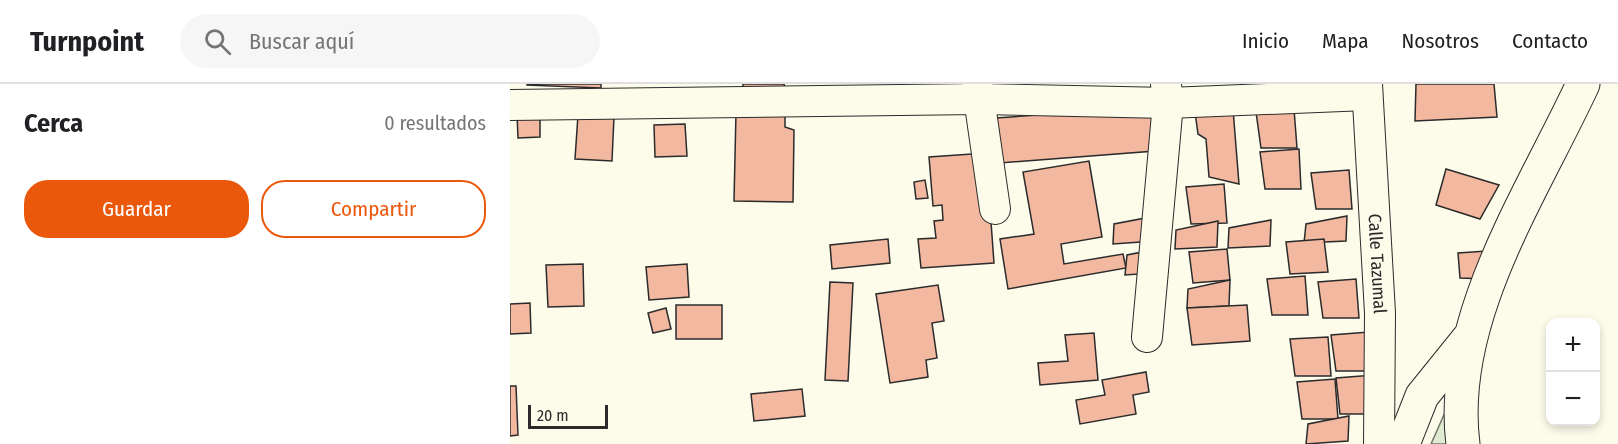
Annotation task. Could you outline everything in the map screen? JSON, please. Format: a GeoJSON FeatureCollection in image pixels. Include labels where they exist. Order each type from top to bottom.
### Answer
{"type":"FeatureCollection","features":[{"type":"Feature","properties":{"kind":"main road"},"geometry":{"type":"LineString","coordinates":[[1464,444],[1460,396],[1471,335],[1513,228],[1583,84]]}},
{"type":"Feature","properties":{"kind":"main road"},"geometry":{"type":"LineString","coordinates":[[1403,444],[1422,396],[1471,335]]}},
{"type":"Feature","properties":{"kind":"street"},"geometry":{"type":"LineString","coordinates":[[510,105],[813,92],[834,102],[978,91],[1167,93],[1367,90]]}},
{"type":"Feature","properties":{"kind":"street","name":"Calle Tazumal"},"geometry":{"type":"LineString","coordinates":[[1367,90],[1380,313],[1379,444]]}},
{"type":"Feature","properties":{"kind":"street"},"geometry":{"type":"LineString","coordinates":[[978,91],[995,209]]}},
{"type":"Feature","properties":{"kind":"street"},"geometry":{"type":"LineString","coordinates":[[1147,337],[1167,93]]}},
{"type":"Feature","properties":{"kind":"green space"},"geometry":{"type":"Polygon","coordinates":[[[1447,408],[1454,444],[1431,444],[1447,408]]]}},
{"type":"Feature","properties":{"kind":"building"},"geometry":{"type":"Polygon","coordinates":[[[601,84],[601,88],[527,85],[601,84]]]}},
{"type":"Feature","properties":{"kind":"building"},"geometry":{"type":"Polygon","coordinates":[[[743,84],[784,84],[785,88],[743,91],[743,84]]]}},
{"type":"Feature","properties":{"kind":"building"},"geometry":{"type":"Polygon","coordinates":[[[1416,84],[1494,84],[1497,117],[1415,121],[1416,84]]]}},
{"type":"Feature","properties":{"kind":"building"},"geometry":{"type":"Polygon","coordinates":[[[1152,107],[1155,151],[1000,163],[996,118],[1152,107]]]}},
{"type":"Feature","properties":{"kind":"building"},"geometry":{"type":"Polygon","coordinates":[[[1233,109],[1239,184],[1209,177],[1206,139],[1198,134],[1195,112],[1233,109]]]}},
{"type":"Feature","properties":{"kind":"building"},"geometry":{"type":"Polygon","coordinates":[[[1294,109],[1297,148],[1261,148],[1256,112],[1294,109]]]}},
{"type":"Feature","properties":{"kind":"building"},"geometry":{"type":"Polygon","coordinates":[[[736,112],[785,114],[785,127],[794,130],[793,202],[734,201],[736,112]]]}},
{"type":"Feature","properties":{"kind":"building"},"geometry":{"type":"Polygon","coordinates":[[[517,114],[540,114],[540,137],[518,138],[517,114]]]}},
{"type":"Feature","properties":{"kind":"building"},"geometry":{"type":"Polygon","coordinates":[[[578,115],[614,117],[612,161],[575,159],[578,115]]]}},
{"type":"Feature","properties":{"kind":"building"},"geometry":{"type":"Polygon","coordinates":[[[685,124],[687,156],[655,157],[654,125],[685,124]]]}},
{"type":"Feature","properties":{"kind":"building"},"geometry":{"type":"Polygon","coordinates":[[[1299,149],[1301,189],[1265,189],[1260,152],[1299,149]]]}},
{"type":"Feature","properties":{"kind":"building"},"geometry":{"type":"Polygon","coordinates":[[[986,153],[994,263],[921,268],[918,239],[936,238],[934,221],[943,220],[942,205],[933,206],[929,157],[986,153]]]}},
{"type":"Feature","properties":{"kind":"building"},"geometry":{"type":"Polygon","coordinates":[[[1089,161],[1102,237],[1061,244],[1064,264],[1123,254],[1126,268],[1008,289],[1000,239],[1034,234],[1023,172],[1089,161]]]}},
{"type":"Feature","properties":{"kind":"building"},"geometry":{"type":"Polygon","coordinates":[[[1446,169],[1499,185],[1480,219],[1436,205],[1446,169]]]}},
{"type":"Feature","properties":{"kind":"building"},"geometry":{"type":"Polygon","coordinates":[[[1349,170],[1352,209],[1316,209],[1311,173],[1349,170]]]}},
{"type":"Feature","properties":{"kind":"building"},"geometry":{"type":"Polygon","coordinates":[[[925,180],[928,198],[916,199],[914,182],[925,180]]]}},
{"type":"Feature","properties":{"kind":"building"},"geometry":{"type":"Polygon","coordinates":[[[1224,184],[1227,223],[1191,224],[1186,187],[1224,184]]]}},
{"type":"Feature","properties":{"kind":"building"},"geometry":{"type":"Polygon","coordinates":[[[1156,216],[1155,241],[1113,244],[1114,224],[1156,216]]]}},
{"type":"Feature","properties":{"kind":"building"},"geometry":{"type":"Polygon","coordinates":[[[1347,216],[1346,241],[1304,243],[1306,224],[1347,216]]]}},
{"type":"Feature","properties":{"kind":"building"},"geometry":{"type":"Polygon","coordinates":[[[1271,220],[1270,246],[1228,248],[1229,228],[1271,220]]]}},
{"type":"Feature","properties":{"kind":"building"},"geometry":{"type":"Polygon","coordinates":[[[1218,221],[1217,247],[1175,249],[1176,230],[1218,221]]]}},
{"type":"Feature","properties":{"kind":"building"},"geometry":{"type":"Polygon","coordinates":[[[888,239],[890,263],[832,269],[830,245],[888,239]]]}},
{"type":"Feature","properties":{"kind":"building"},"geometry":{"type":"Polygon","coordinates":[[[1324,239],[1328,272],[1290,274],[1286,242],[1324,239]]]}},
{"type":"Feature","properties":{"kind":"building"},"geometry":{"type":"Polygon","coordinates":[[[1168,247],[1168,272],[1125,275],[1127,255],[1168,247]]]}},
{"type":"Feature","properties":{"kind":"building"},"geometry":{"type":"Polygon","coordinates":[[[1227,249],[1230,280],[1193,283],[1189,252],[1227,249]]]}},
{"type":"Feature","properties":{"kind":"building"},"geometry":{"type":"Polygon","coordinates":[[[1487,251],[1485,279],[1460,278],[1458,253],[1487,251]]]}},
{"type":"Feature","properties":{"kind":"building"},"geometry":{"type":"Polygon","coordinates":[[[583,264],[584,306],[548,307],[546,265],[583,264]]]}},
{"type":"Feature","properties":{"kind":"building"},"geometry":{"type":"Polygon","coordinates":[[[687,264],[689,297],[649,300],[646,267],[687,264]]]}},
{"type":"Feature","properties":{"kind":"building"},"geometry":{"type":"Polygon","coordinates":[[[1305,276],[1308,315],[1272,315],[1267,279],[1305,276]]]}},
{"type":"Feature","properties":{"kind":"building"},"geometry":{"type":"Polygon","coordinates":[[[1356,279],[1359,318],[1323,318],[1318,282],[1356,279]]]}},
{"type":"Feature","properties":{"kind":"building"},"geometry":{"type":"Polygon","coordinates":[[[1230,280],[1229,306],[1187,308],[1188,289],[1230,280]]]}},
{"type":"Feature","properties":{"kind":"building"},"geometry":{"type":"Polygon","coordinates":[[[830,282],[853,283],[848,381],[825,380],[830,282]]]}},
{"type":"Feature","properties":{"kind":"building"},"geometry":{"type":"Polygon","coordinates":[[[938,285],[944,321],[932,323],[937,358],[926,360],[928,377],[890,383],[876,294],[938,285]]]}},
{"type":"Feature","properties":{"kind":"building"},"geometry":{"type":"Polygon","coordinates":[[[530,303],[531,333],[510,334],[510,304],[530,303]]]}},
{"type":"Feature","properties":{"kind":"building"},"geometry":{"type":"Polygon","coordinates":[[[676,305],[722,305],[722,339],[676,339],[676,305]]]}},
{"type":"Feature","properties":{"kind":"building"},"geometry":{"type":"Polygon","coordinates":[[[1247,305],[1250,341],[1192,345],[1187,308],[1247,305]]]}},
{"type":"Feature","properties":{"kind":"building"},"geometry":{"type":"Polygon","coordinates":[[[666,308],[671,329],[653,333],[648,313],[666,308]]]}},
{"type":"Feature","properties":{"kind":"building"},"geometry":{"type":"Polygon","coordinates":[[[1369,332],[1372,371],[1336,371],[1331,335],[1369,332]]]}},
{"type":"Feature","properties":{"kind":"building"},"geometry":{"type":"Polygon","coordinates":[[[1094,333],[1098,380],[1040,385],[1038,363],[1068,361],[1065,335],[1094,333]]]}},
{"type":"Feature","properties":{"kind":"building"},"geometry":{"type":"Polygon","coordinates":[[[1328,337],[1331,376],[1295,376],[1290,339],[1328,337]]]}},
{"type":"Feature","properties":{"kind":"building"},"geometry":{"type":"Polygon","coordinates":[[[1146,372],[1149,392],[1133,395],[1136,414],[1080,424],[1076,400],[1105,395],[1102,380],[1146,372]]]}},
{"type":"Feature","properties":{"kind":"building"},"geometry":{"type":"Polygon","coordinates":[[[1374,375],[1376,414],[1340,414],[1336,378],[1374,375]]]}},
{"type":"Feature","properties":{"kind":"building"},"geometry":{"type":"Polygon","coordinates":[[[1335,379],[1338,419],[1302,419],[1297,382],[1335,379]]]}},
{"type":"Feature","properties":{"kind":"building"},"geometry":{"type":"Polygon","coordinates":[[[510,386],[516,386],[518,435],[510,436],[510,386]]]}},
{"type":"Feature","properties":{"kind":"building"},"geometry":{"type":"Polygon","coordinates":[[[802,389],[805,416],[754,421],[751,394],[802,389]]]}},
{"type":"Feature","properties":{"kind":"building"},"geometry":{"type":"Polygon","coordinates":[[[1349,416],[1348,441],[1306,444],[1308,424],[1349,416]]]}}]}
